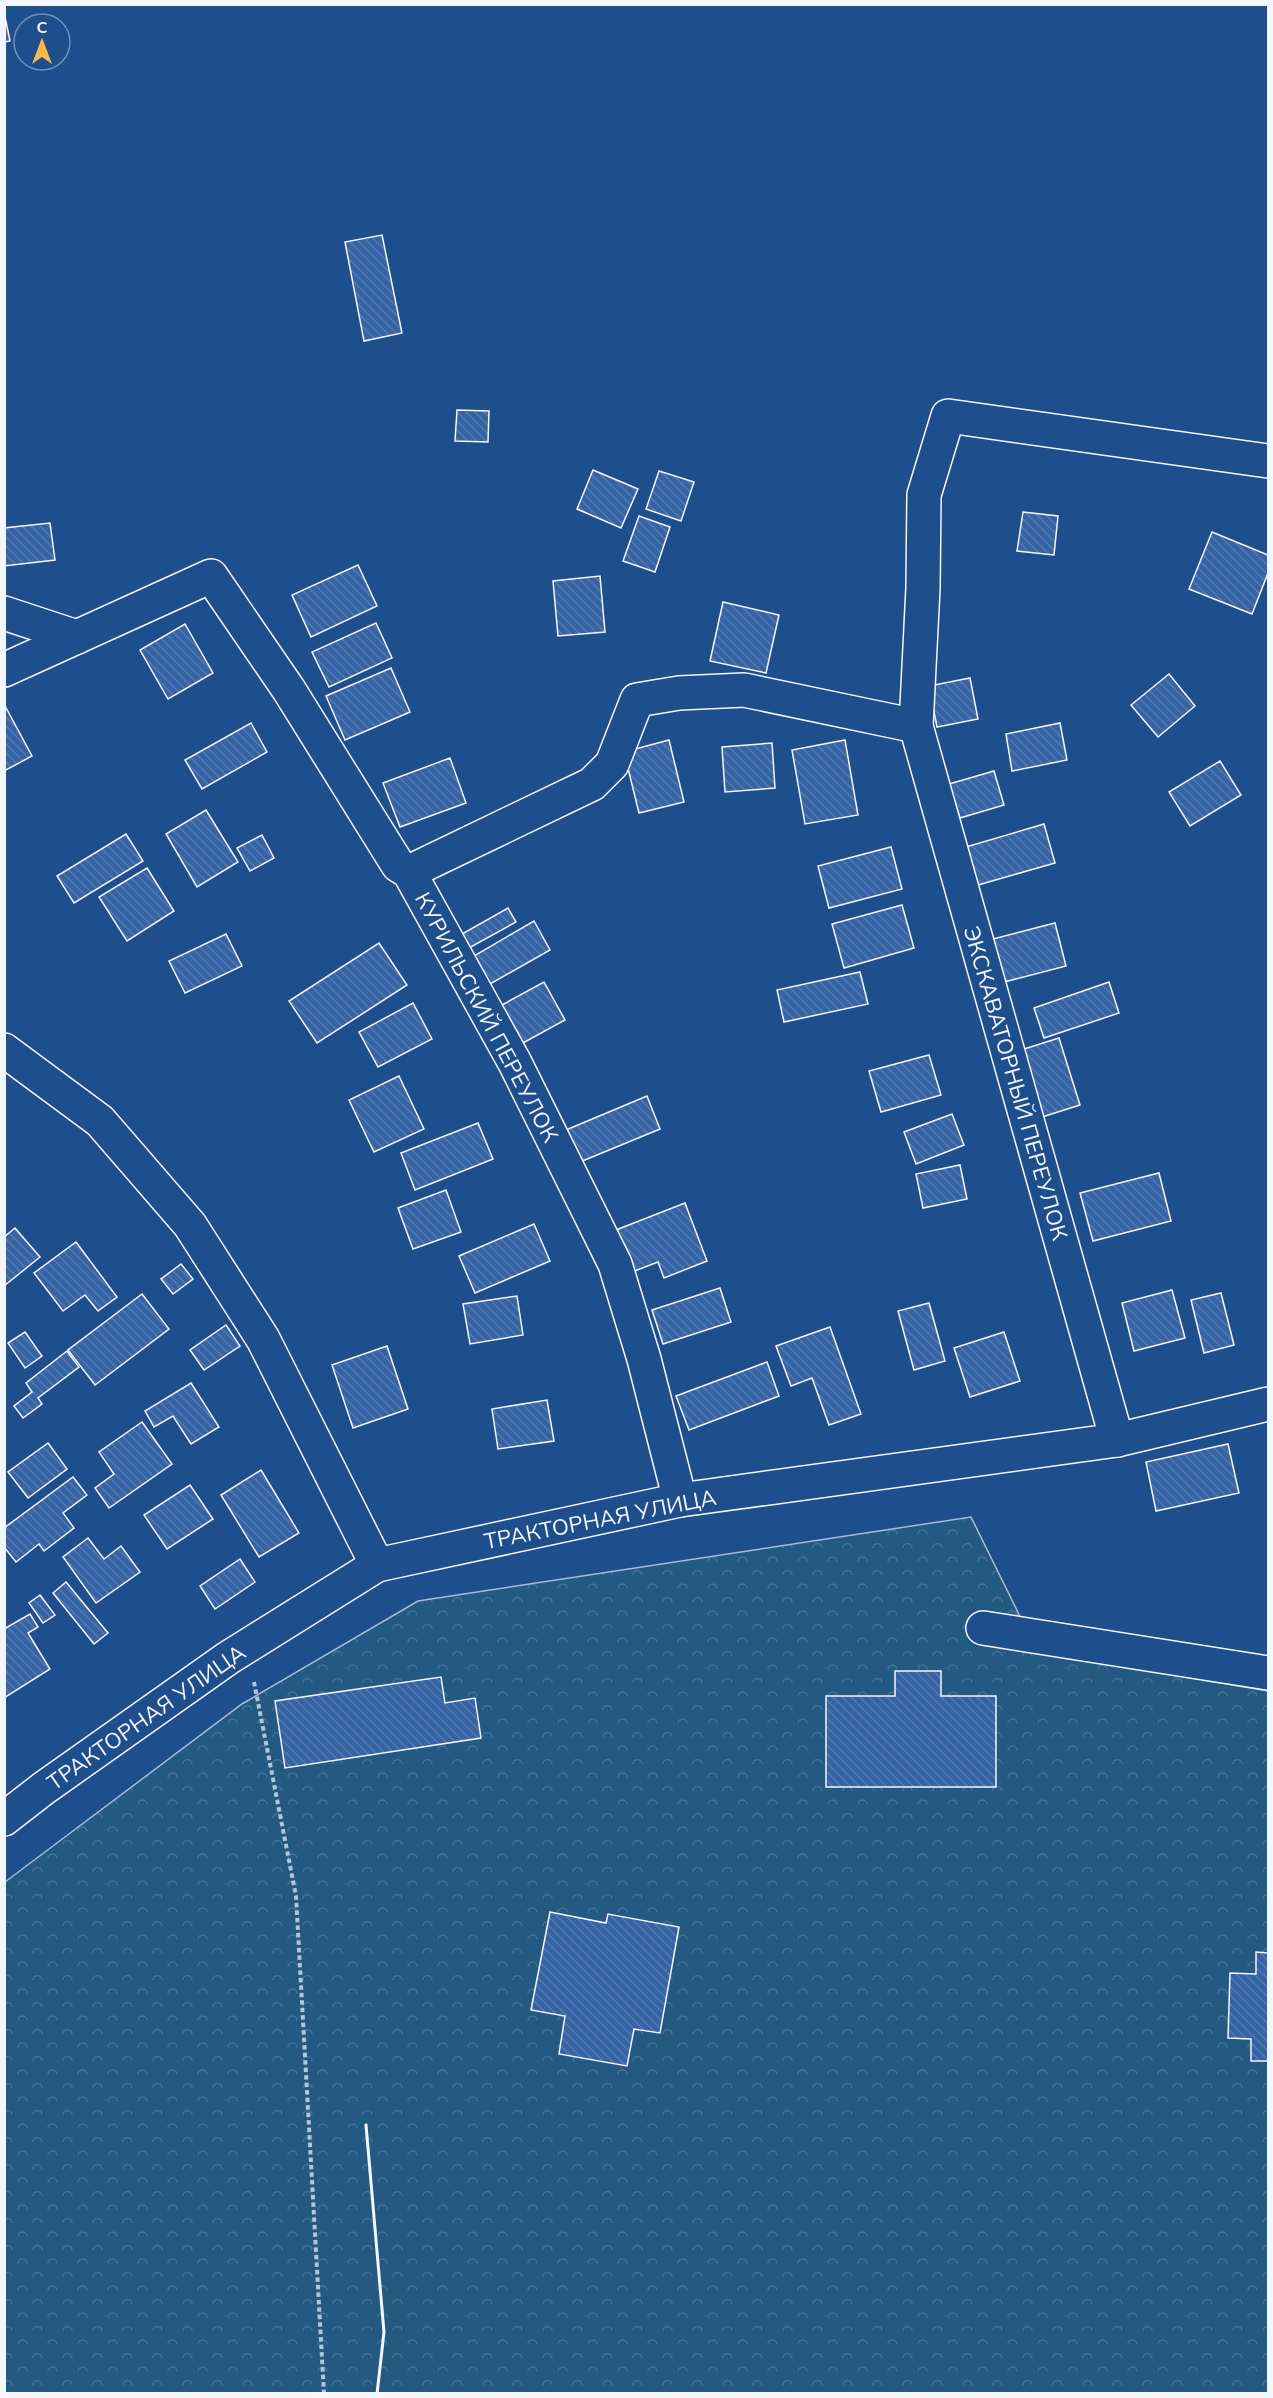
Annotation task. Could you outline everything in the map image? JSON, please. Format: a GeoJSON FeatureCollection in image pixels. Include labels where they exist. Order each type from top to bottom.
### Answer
{"type":"FeatureCollection","features":[{"type":"Feature","properties":{"kind":"street","name":"ЭКСКАВАТОРНЫЙ ПЕРЕУЛОК"},"geometry":{"type":"LineString","coordinates":[[1117,1440],[916,726],[923,588],[924,495],[948,416],[1269,461]]}},
{"type":"Feature","properties":{"kind":"street","name":"КУРИЛЬСКИЙ ПЕРЕУЛОК"},"geometry":{"type":"LineString","coordinates":[[76,637],[211,576],[290,690],[398,865],[409,872],[515,1063],[615,1264],[644,1359],[680,1500]]}},
{"type":"Feature","properties":{"kind":"street"},"geometry":{"type":"LineString","coordinates":[[4,613],[76,637]]}},
{"type":"Feature","properties":{"kind":"street"},"geometry":{"type":"LineString","coordinates":[[4,670],[76,637]]}},
{"type":"Feature","properties":{"kind":"street"},"geometry":{"type":"LineString","coordinates":[[409,872],[592,784],[612,765],[637,700],[679,693],[744,690],[916,726]]}},
{"type":"Feature","properties":{"kind":"street"},"geometry":{"type":"LineString","coordinates":[[4,1050],[100,1121],[190,1225],[263,1339],[377,1565]]}},
{"type":"Feature","properties":{"kind":"street","name":"ТРАКТОРНАЯ УЛИЦА"},"geometry":{"type":"LineString","coordinates":[[4,1819],[54,1781],[247,1646],[377,1565],[680,1500],[1117,1440],[1269,1404]]}},
{"type":"Feature","properties":{"kind":"street"},"geometry":{"type":"LineString","coordinates":[[983,1628],[1269,1673]]}},
{"type":"Feature","properties":{"kind":"path"},"geometry":{"type":"LineString","coordinates":[[247,1646],[296,1896],[324,2394]]}},
{"type":"Feature","properties":{"kind":"green space"},"geometry":{"type":"Polygon","coordinates":[[[971,1517],[1037,1651],[1268,1691],[1268,2393],[5,2394],[5,1882],[242,1704],[418,1601],[971,1517]]]}},
{"type":"Feature","properties":{"kind":"building"},"geometry":{"type":"Polygon","coordinates":[[[4,12],[10,41],[4,42],[4,12]]]}},
{"type":"Feature","properties":{"kind":"building"},"geometry":{"type":"Polygon","coordinates":[[[382,235],[402,333],[364,341],[345,242],[382,235]]]}},
{"type":"Feature","properties":{"kind":"building"},"geometry":{"type":"Polygon","coordinates":[[[457,410],[489,411],[488,442],[455,441],[457,410]]]}},
{"type":"Feature","properties":{"kind":"building"},"geometry":{"type":"Polygon","coordinates":[[[593,470],[638,489],[621,528],[577,509],[593,470]]]}},
{"type":"Feature","properties":{"kind":"building"},"geometry":{"type":"Polygon","coordinates":[[[659,471],[694,482],[681,521],[646,509],[659,471]]]}},
{"type":"Feature","properties":{"kind":"building"},"geometry":{"type":"Polygon","coordinates":[[[1023,512],[1058,516],[1054,555],[1017,551],[1023,512]]]}},
{"type":"Feature","properties":{"kind":"building"},"geometry":{"type":"Polygon","coordinates":[[[639,516],[670,527],[655,572],[623,561],[639,516]]]}},
{"type":"Feature","properties":{"kind":"building"},"geometry":{"type":"Polygon","coordinates":[[[50,523],[55,560],[4,566],[4,528],[50,523]]]}},
{"type":"Feature","properties":{"kind":"building"},"geometry":{"type":"Polygon","coordinates":[[[1212,532],[1268,555],[1268,573],[1252,614],[1189,589],[1212,532]]]}},
{"type":"Feature","properties":{"kind":"building"},"geometry":{"type":"Polygon","coordinates":[[[358,565],[377,606],[311,637],[292,595],[358,565]]]}},
{"type":"Feature","properties":{"kind":"building"},"geometry":{"type":"Polygon","coordinates":[[[600,576],[605,632],[558,636],[553,581],[600,576]]]}},
{"type":"Feature","properties":{"kind":"building"},"geometry":{"type":"Polygon","coordinates":[[[723,602],[779,615],[766,673],[710,661],[723,602]]]}},
{"type":"Feature","properties":{"kind":"building"},"geometry":{"type":"Polygon","coordinates":[[[376,623],[392,658],[329,687],[312,652],[376,623]]]}},
{"type":"Feature","properties":{"kind":"building"},"geometry":{"type":"Polygon","coordinates":[[[185,624],[213,673],[168,699],[140,650],[185,624]]]}},
{"type":"Feature","properties":{"kind":"building"},"geometry":{"type":"Polygon","coordinates":[[[391,668],[410,712],[345,740],[326,696],[391,668]]]}},
{"type":"Feature","properties":{"kind":"building"},"geometry":{"type":"Polygon","coordinates":[[[1169,674],[1195,706],[1158,737],[1131,705],[1169,674]]]}},
{"type":"Feature","properties":{"kind":"building"},"geometry":{"type":"Polygon","coordinates":[[[970,678],[978,719],[937,727],[929,686],[970,678]]]}},
{"type":"Feature","properties":{"kind":"building"},"geometry":{"type":"Polygon","coordinates":[[[4,704],[32,756],[4,771],[4,704]]]}},
{"type":"Feature","properties":{"kind":"building"},"geometry":{"type":"Polygon","coordinates":[[[251,723],[267,752],[202,789],[185,760],[251,723]]]}},
{"type":"Feature","properties":{"kind":"building"},"geometry":{"type":"Polygon","coordinates":[[[1060,723],[1067,760],[1012,771],[1006,734],[1060,723]]]}},
{"type":"Feature","properties":{"kind":"building"},"geometry":{"type":"Polygon","coordinates":[[[669,740],[684,802],[639,813],[624,752],[669,740]]]}},
{"type":"Feature","properties":{"kind":"building"},"geometry":{"type":"Polygon","coordinates":[[[845,740],[858,815],[805,824],[792,750],[845,740]]]}},
{"type":"Feature","properties":{"kind":"building"},"geometry":{"type":"Polygon","coordinates":[[[772,743],[775,788],[725,792],[722,747],[772,743]]]}},
{"type":"Feature","properties":{"kind":"building"},"geometry":{"type":"Polygon","coordinates":[[[450,758],[466,803],[400,827],[383,783],[450,758]]]}},
{"type":"Feature","properties":{"kind":"building"},"geometry":{"type":"Polygon","coordinates":[[[1220,761],[1241,795],[1190,826],[1169,792],[1220,761]]]}},
{"type":"Feature","properties":{"kind":"building"},"geometry":{"type":"Polygon","coordinates":[[[994,771],[1004,805],[960,818],[949,784],[994,771]]]}},
{"type":"Feature","properties":{"kind":"building"},"geometry":{"type":"Polygon","coordinates":[[[206,810],[238,862],[197,887],[166,834],[206,810]]]}},
{"type":"Feature","properties":{"kind":"building"},"geometry":{"type":"Polygon","coordinates":[[[1044,824],[1055,863],[978,885],[966,847],[1044,824]]]}},
{"type":"Feature","properties":{"kind":"building"},"geometry":{"type":"Polygon","coordinates":[[[126,834],[143,861],[74,903],[57,876],[126,834]]]}},
{"type":"Feature","properties":{"kind":"building"},"geometry":{"type":"Polygon","coordinates":[[[262,835],[274,858],[250,871],[237,848],[262,835]]]}},
{"type":"Feature","properties":{"kind":"building"},"geometry":{"type":"Polygon","coordinates":[[[891,847],[902,889],[829,908],[818,866],[891,847]]]}},
{"type":"Feature","properties":{"kind":"building"},"geometry":{"type":"Polygon","coordinates":[[[147,868],[174,911],[127,941],[99,897],[147,868]]]}},
{"type":"Feature","properties":{"kind":"building"},"geometry":{"type":"Polygon","coordinates":[[[902,905],[914,948],[844,968],[832,924],[902,905]]]}},
{"type":"Feature","properties":{"kind":"building"},"geometry":{"type":"Polygon","coordinates":[[[508,908],[516,922],[469,948],[462,934],[508,908]]]}},
{"type":"Feature","properties":{"kind":"building"},"geometry":{"type":"Polygon","coordinates":[[[534,921],[550,950],[490,984],[474,956],[534,921]]]}},
{"type":"Feature","properties":{"kind":"building"},"geometry":{"type":"Polygon","coordinates":[[[1055,923],[1066,966],[1004,982],[993,939],[1055,923]]]}},
{"type":"Feature","properties":{"kind":"building"},"geometry":{"type":"Polygon","coordinates":[[[226,934],[242,966],[185,993],[169,961],[226,934]]]}},
{"type":"Feature","properties":{"kind":"building"},"geometry":{"type":"Polygon","coordinates":[[[379,943],[407,985],[317,1043],[289,1001],[379,943]]]}},
{"type":"Feature","properties":{"kind":"building"},"geometry":{"type":"Polygon","coordinates":[[[860,972],[868,1004],[784,1022],[777,990],[860,972]]]}},
{"type":"Feature","properties":{"kind":"building"},"geometry":{"type":"Polygon","coordinates":[[[544,982],[565,1020],[523,1043],[502,1005],[544,982]]]}},
{"type":"Feature","properties":{"kind":"building"},"geometry":{"type":"Polygon","coordinates":[[[1109,982],[1119,1013],[1044,1038],[1034,1008],[1109,982]]]}},
{"type":"Feature","properties":{"kind":"building"},"geometry":{"type":"Polygon","coordinates":[[[413,1003],[432,1039],[378,1067],[359,1032],[413,1003]]]}},
{"type":"Feature","properties":{"kind":"building"},"geometry":{"type":"Polygon","coordinates":[[[1059,1038],[1080,1105],[1042,1117],[1021,1050],[1059,1038]]]}},
{"type":"Feature","properties":{"kind":"building"},"geometry":{"type":"Polygon","coordinates":[[[929,1055],[941,1095],[881,1112],[869,1071],[929,1055]]]}},
{"type":"Feature","properties":{"kind":"building"},"geometry":{"type":"Polygon","coordinates":[[[399,1076],[424,1129],[374,1152],[349,1100],[399,1076]]]}},
{"type":"Feature","properties":{"kind":"building"},"geometry":{"type":"Polygon","coordinates":[[[647,1096],[660,1129],[580,1162],[566,1130],[647,1096]]]}},
{"type":"Feature","properties":{"kind":"building"},"geometry":{"type":"Polygon","coordinates":[[[952,1114],[964,1145],[916,1164],[904,1132],[952,1114]]]}},
{"type":"Feature","properties":{"kind":"building"},"geometry":{"type":"Polygon","coordinates":[[[478,1123],[493,1159],[415,1190],[401,1153],[478,1123]]]}},
{"type":"Feature","properties":{"kind":"building"},"geometry":{"type":"Polygon","coordinates":[[[960,1165],[967,1199],[923,1208],[916,1174],[960,1165]]]}},
{"type":"Feature","properties":{"kind":"building"},"geometry":{"type":"Polygon","coordinates":[[[1159,1173],[1171,1221],[1093,1241],[1080,1193],[1159,1173]]]}},
{"type":"Feature","properties":{"kind":"building"},"geometry":{"type":"Polygon","coordinates":[[[446,1190],[461,1232],[413,1249],[398,1208],[446,1190]]]}},
{"type":"Feature","properties":{"kind":"building"},"geometry":{"type":"Polygon","coordinates":[[[685,1203],[707,1261],[664,1278],[658,1262],[632,1272],[616,1230],[685,1203]]]}},
{"type":"Feature","properties":{"kind":"building"},"geometry":{"type":"Polygon","coordinates":[[[534,1224],[550,1261],[475,1293],[459,1256],[534,1224]]]}},
{"type":"Feature","properties":{"kind":"building"},"geometry":{"type":"Polygon","coordinates":[[[15,1228],[40,1257],[4,1286],[4,1237],[15,1228]]]}},
{"type":"Feature","properties":{"kind":"building"},"geometry":{"type":"Polygon","coordinates":[[[76,1242],[117,1297],[98,1311],[85,1295],[63,1311],[34,1273],[76,1242]]]}},
{"type":"Feature","properties":{"kind":"building"},"geometry":{"type":"Polygon","coordinates":[[[181,1264],[193,1279],[173,1294],[161,1279],[181,1264]]]}},
{"type":"Feature","properties":{"kind":"building"},"geometry":{"type":"Polygon","coordinates":[[[720,1288],[731,1322],[663,1344],[652,1310],[720,1288]]]}},
{"type":"Feature","properties":{"kind":"building"},"geometry":{"type":"Polygon","coordinates":[[[1172,1290],[1185,1338],[1134,1351],[1122,1303],[1172,1290]]]}},
{"type":"Feature","properties":{"kind":"building"},"geometry":{"type":"Polygon","coordinates":[[[1221,1293],[1234,1345],[1204,1353],[1191,1300],[1221,1293]]]}},
{"type":"Feature","properties":{"kind":"building"},"geometry":{"type":"Polygon","coordinates":[[[142,1294],[169,1329],[95,1385],[68,1350],[142,1294]]]}},
{"type":"Feature","properties":{"kind":"building"},"geometry":{"type":"Polygon","coordinates":[[[517,1296],[523,1335],[470,1344],[463,1304],[517,1296]]]}},
{"type":"Feature","properties":{"kind":"building"},"geometry":{"type":"Polygon","coordinates":[[[929,1303],[945,1361],[914,1370],[898,1311],[929,1303]]]}},
{"type":"Feature","properties":{"kind":"building"},"geometry":{"type":"Polygon","coordinates":[[[226,1325],[240,1346],[204,1370],[190,1350],[226,1325]]]}},
{"type":"Feature","properties":{"kind":"building"},"geometry":{"type":"Polygon","coordinates":[[[830,1327],[861,1414],[829,1425],[812,1378],[791,1386],[776,1346],[830,1327]]]}},
{"type":"Feature","properties":{"kind":"building"},"geometry":{"type":"Polygon","coordinates":[[[25,1332],[42,1356],[25,1368],[8,1343],[25,1332]]]}},
{"type":"Feature","properties":{"kind":"building"},"geometry":{"type":"Polygon","coordinates":[[[1004,1332],[1020,1381],[970,1397],[954,1348],[1004,1332]]]}},
{"type":"Feature","properties":{"kind":"building"},"geometry":{"type":"Polygon","coordinates":[[[387,1346],[408,1409],[353,1428],[332,1365],[387,1346]]]}},
{"type":"Feature","properties":{"kind":"building"},"geometry":{"type":"Polygon","coordinates":[[[67,1351],[79,1367],[38,1398],[42,1404],[23,1418],[14,1406],[32,1392],[26,1383],[67,1351]]]}},
{"type":"Feature","properties":{"kind":"building"},"geometry":{"type":"Polygon","coordinates":[[[767,1362],[779,1396],[689,1430],[676,1396],[767,1362]]]}},
{"type":"Feature","properties":{"kind":"building"},"geometry":{"type":"Polygon","coordinates":[[[191,1383],[219,1427],[191,1444],[173,1416],[154,1427],[145,1411],[191,1383]]]}},
{"type":"Feature","properties":{"kind":"building"},"geometry":{"type":"Polygon","coordinates":[[[547,1400],[554,1441],[498,1449],[492,1409],[547,1400]]]}},
{"type":"Feature","properties":{"kind":"building"},"geometry":{"type":"Polygon","coordinates":[[[142,1422],[172,1464],[109,1508],[95,1488],[114,1474],[99,1452],[142,1422]]]}},
{"type":"Feature","properties":{"kind":"building"},"geometry":{"type":"Polygon","coordinates":[[[48,1443],[67,1469],[28,1498],[8,1472],[48,1443]]]}},
{"type":"Feature","properties":{"kind":"building"},"geometry":{"type":"Polygon","coordinates":[[[1228,1444],[1239,1493],[1156,1511],[1146,1462],[1228,1444]]]}},
{"type":"Feature","properties":{"kind":"building"},"geometry":{"type":"Polygon","coordinates":[[[261,1470],[299,1533],[259,1557],[221,1495],[261,1470]]]}},
{"type":"Feature","properties":{"kind":"building"},"geometry":{"type":"Polygon","coordinates":[[[73,1477],[87,1495],[63,1513],[74,1528],[44,1551],[39,1544],[16,1562],[4,1547],[4,1528],[73,1477]]]}},
{"type":"Feature","properties":{"kind":"building"},"geometry":{"type":"Polygon","coordinates":[[[190,1485],[213,1519],[167,1549],[144,1515],[190,1485]]]}},
{"type":"Feature","properties":{"kind":"building"},"geometry":{"type":"Polygon","coordinates":[[[88,1538],[104,1559],[121,1546],[140,1572],[96,1603],[63,1557],[88,1538]]]}},
{"type":"Feature","properties":{"kind":"building"},"geometry":{"type":"Polygon","coordinates":[[[240,1559],[255,1582],[215,1609],[200,1586],[240,1559]]]}},
{"type":"Feature","properties":{"kind":"building"},"geometry":{"type":"Polygon","coordinates":[[[66,1582],[108,1633],[94,1644],[53,1593],[66,1582]]]}},
{"type":"Feature","properties":{"kind":"building"},"geometry":{"type":"Polygon","coordinates":[[[40,1595],[55,1615],[43,1623],[29,1603],[40,1595]]]}},
{"type":"Feature","properties":{"kind":"building"},"geometry":{"type":"Polygon","coordinates":[[[30,1614],[38,1627],[28,1633],[50,1669],[4,1698],[4,1629],[30,1614]]]}},
{"type":"Feature","properties":{"kind":"building"},"geometry":{"type":"Polygon","coordinates":[[[895,1671],[941,1671],[941,1696],[996,1696],[996,1787],[826,1787],[826,1696],[895,1696],[895,1671]]]}},
{"type":"Feature","properties":{"kind":"building"},"geometry":{"type":"Polygon","coordinates":[[[441,1677],[445,1703],[475,1698],[481,1738],[285,1768],[275,1701],[441,1677]]]}},
{"type":"Feature","properties":{"kind":"building"},"geometry":{"type":"Polygon","coordinates":[[[550,1912],[606,1923],[608,1914],[679,1927],[660,2033],[634,2029],[627,2066],[559,2054],[565,2016],[531,2010],[550,1912]]]}},
{"type":"Feature","properties":{"kind":"building"},"geometry":{"type":"Polygon","coordinates":[[[1256,1952],[1268,1953],[1268,2061],[1251,2061],[1251,2039],[1228,2038],[1230,1973],[1256,1974],[1256,1952]]]}},
{"type":"Feature","properties":{"kind":"wall"},"geometry":{"type":"LineString","coordinates":[[366,2125],[384,2332],[377,2394]]}}]}
